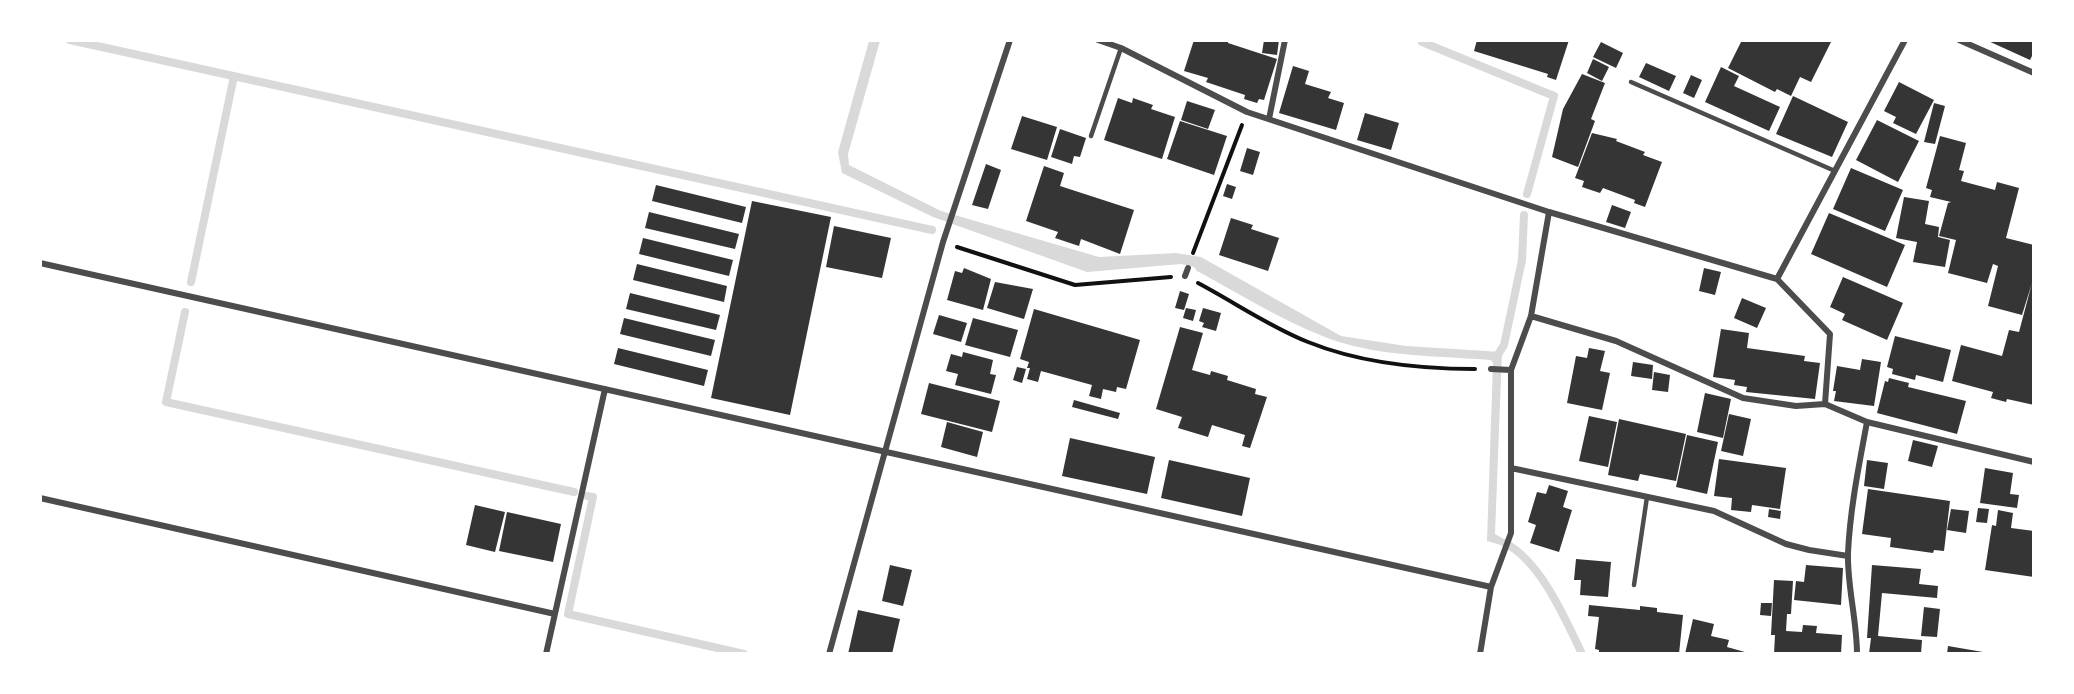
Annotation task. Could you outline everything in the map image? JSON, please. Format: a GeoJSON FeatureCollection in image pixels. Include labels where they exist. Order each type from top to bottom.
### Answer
{"type":"FeatureCollection","features":[{"type":"Feature","properties":{"kind":"street"},"geometry":{"type":"LineString","coordinates":[[829,654],[943,242],[1010,40]]}},
{"type":"Feature","properties":{"kind":"street"},"geometry":{"type":"LineString","coordinates":[[1098,40],[1121,48],[1247,112],[1550,212],[1777,279],[1830,334],[1825,404]]}},
{"type":"Feature","properties":{"kind":"street"},"geometry":{"type":"LineString","coordinates":[[1269,119],[1285,40]]}},
{"type":"Feature","properties":{"kind":"street"},"geometry":{"type":"LineString","coordinates":[[1777,279],[1905,40]]}},
{"type":"Feature","properties":{"kind":"street"},"geometry":{"type":"LineString","coordinates":[[1959,40],[2034,73]]}},
{"type":"Feature","properties":{"kind":"street"},"geometry":{"type":"LineString","coordinates":[[1480,654],[1491,587],[1509,539],[1511,468],[1508,369],[1531,316],[1550,212]]}},
{"type":"Feature","properties":{"kind":"street"},"geometry":{"type":"LineString","coordinates":[[40,263],[1491,587]]}},
{"type":"Feature","properties":{"kind":"street"},"geometry":{"type":"LineString","coordinates":[[1185,276],[1188,268]]}},
{"type":"Feature","properties":{"kind":"street"},"geometry":{"type":"LineString","coordinates":[[1531,316],[1616,341],[1743,398],[1796,406],[1825,404],[1867,422],[2034,462]]}},
{"type":"Feature","properties":{"kind":"street"},"geometry":{"type":"LineString","coordinates":[[1491,369],[1508,369]]}},
{"type":"Feature","properties":{"kind":"street"},"geometry":{"type":"LineString","coordinates":[[546,654],[605,389]]}},
{"type":"Feature","properties":{"kind":"street"},"geometry":{"type":"LineString","coordinates":[[1857,654],[1857,626],[1848,556],[1851,511],[1867,422]]}},
{"type":"Feature","properties":{"kind":"street"},"geometry":{"type":"LineString","coordinates":[[1511,468],[1714,511],[1786,544],[1848,556]]}},
{"type":"Feature","properties":{"kind":"street"},"geometry":{"type":"LineString","coordinates":[[40,498],[555,614]]}},
{"type":"Feature","properties":{"kind":"lane"},"geometry":{"type":"LineString","coordinates":[[1091,136],[1121,48]]}},
{"type":"Feature","properties":{"kind":"lane"},"geometry":{"type":"LineString","coordinates":[[1631,82],[1835,171]]}},
{"type":"Feature","properties":{"kind":"lane"},"geometry":{"type":"LineString","coordinates":[[1634,585],[1647,497]]}},
{"type":"Feature","properties":{"kind":"path"},"geometry":{"type":"LineString","coordinates":[[1193,253],[1247,112]]}},
{"type":"Feature","properties":{"kind":"path"},"geometry":{"type":"LineString","coordinates":[[943,242],[1075,285],[1185,276],[1306,342],[1347,356],[1410,366],[1491,369]]}},
{"type":"Feature","properties":{"kind":"shaded area"},"geometry":{"type":"Polygon","coordinates":[[[869,41],[880,41],[848,154],[849,165],[941,211],[1099,257],[1176,253],[1201,257],[1341,336],[1406,346],[1502,352],[1495,534],[1516,546],[1514,549],[1487,541],[1493,363],[1491,360],[1393,353],[1336,341],[1282,318],[1197,271],[1194,267],[1181,264],[1087,272],[933,217],[842,173],[838,152],[869,41]]]}},
{"type":"Feature","properties":{"kind":"building"},"geometry":{"type":"Polygon","coordinates":[[[1194,40],[1228,40],[1228,43],[1277,59],[1264,100],[1259,99],[1257,103],[1244,99],[1245,95],[1206,82],[1208,78],[1184,71],[1194,40]]]}},
{"type":"Feature","properties":{"kind":"building"},"geometry":{"type":"Polygon","coordinates":[[[1264,40],[1279,40],[1277,55],[1262,53],[1264,40]]]}},
{"type":"Feature","properties":{"kind":"building"},"geometry":{"type":"Polygon","coordinates":[[[1477,40],[1569,40],[1556,80],[1547,77],[1548,74],[1474,51],[1477,40]]]}},
{"type":"Feature","properties":{"kind":"building"},"geometry":{"type":"Polygon","coordinates":[[[1742,40],[1832,40],[1811,82],[1800,77],[1791,96],[1777,89],[1775,92],[1728,68],[1742,40]]]}},
{"type":"Feature","properties":{"kind":"building"},"geometry":{"type":"Polygon","coordinates":[[[1986,40],[2034,40],[2034,52],[2030,60],[1986,40]]]}},
{"type":"Feature","properties":{"kind":"building"},"geometry":{"type":"Polygon","coordinates":[[[1601,42],[1623,53],[1616,68],[1593,57],[1601,42]]]}},
{"type":"Feature","properties":{"kind":"building"},"geometry":{"type":"Polygon","coordinates":[[[1593,59],[1609,67],[1602,81],[1587,73],[1593,59]]]}},
{"type":"Feature","properties":{"kind":"building"},"geometry":{"type":"Polygon","coordinates":[[[1646,63],[1676,76],[1669,91],[1639,77],[1646,63]]]}},
{"type":"Feature","properties":{"kind":"building"},"geometry":{"type":"Polygon","coordinates":[[[1293,66],[1309,71],[1305,84],[1331,92],[1328,98],[1344,103],[1336,130],[1279,113],[1293,66]]]}},
{"type":"Feature","properties":{"kind":"building"},"geometry":{"type":"Polygon","coordinates":[[[1721,67],[1739,76],[1734,86],[1780,107],[1769,131],[1705,102],[1721,67]]]}},
{"type":"Feature","properties":{"kind":"building"},"geometry":{"type":"Polygon","coordinates":[[[1582,74],[1605,83],[1591,119],[1595,121],[1578,167],[1552,157],[1563,109],[1582,74]]]}},
{"type":"Feature","properties":{"kind":"building"},"geometry":{"type":"Polygon","coordinates":[[[1691,75],[1702,80],[1694,98],[1683,93],[1691,75]]]}},
{"type":"Feature","properties":{"kind":"building"},"geometry":{"type":"Polygon","coordinates":[[[1899,82],[1934,100],[1916,134],[1893,123],[1896,117],[1884,111],[1899,82]]]}},
{"type":"Feature","properties":{"kind":"building"},"geometry":{"type":"Polygon","coordinates":[[[1793,96],[1848,122],[1832,157],[1776,134],[1793,96]]]}},
{"type":"Feature","properties":{"kind":"building"},"geometry":{"type":"Polygon","coordinates":[[[1118,98],[1132,103],[1133,98],[1153,105],[1151,109],[1175,117],[1162,159],[1104,140],[1118,98]]]}},
{"type":"Feature","properties":{"kind":"building"},"geometry":{"type":"Polygon","coordinates":[[[1187,101],[1215,110],[1208,129],[1181,120],[1187,101]]]}},
{"type":"Feature","properties":{"kind":"building"},"geometry":{"type":"Polygon","coordinates":[[[1934,103],[1945,106],[1935,144],[1924,142],[1934,103]]]}},
{"type":"Feature","properties":{"kind":"building"},"geometry":{"type":"Polygon","coordinates":[[[1365,113],[1399,123],[1391,150],[1357,140],[1365,113]]]}},
{"type":"Feature","properties":{"kind":"building"},"geometry":{"type":"Polygon","coordinates":[[[1022,116],[1057,127],[1047,160],[1011,149],[1022,116]]]}},
{"type":"Feature","properties":{"kind":"building"},"geometry":{"type":"Polygon","coordinates":[[[1877,120],[1919,141],[1898,182],[1856,160],[1877,120]]]}},
{"type":"Feature","properties":{"kind":"building"},"geometry":{"type":"Polygon","coordinates":[[[1180,121],[1227,136],[1214,175],[1167,159],[1180,121]]]}},
{"type":"Feature","properties":{"kind":"building"},"geometry":{"type":"Polygon","coordinates":[[[1060,129],[1086,138],[1080,157],[1074,156],[1072,164],[1051,157],[1060,129]]]}},
{"type":"Feature","properties":{"kind":"building"},"geometry":{"type":"Polygon","coordinates":[[[1592,133],[1617,139],[1616,141],[1645,152],[1643,155],[1662,162],[1645,207],[1634,203],[1635,200],[1603,188],[1600,193],[1582,187],[1584,181],[1575,178],[1592,133]]]}},
{"type":"Feature","properties":{"kind":"building"},"geometry":{"type":"Polygon","coordinates":[[[1940,136],[1966,143],[1959,170],[1964,171],[1961,181],[1995,190],[1997,182],[2019,188],[2006,238],[2034,245],[2034,405],[1991,398],[1993,392],[1952,381],[1961,345],[2002,356],[2009,330],[2019,332],[2032,283],[2022,315],[1988,306],[1998,266],[1993,264],[1987,283],[1948,273],[1956,240],[1939,236],[1948,203],[1951,202],[1930,197],[1932,190],[1926,188],[1940,136]]]}},
{"type":"Feature","properties":{"kind":"building"},"geometry":{"type":"Polygon","coordinates":[[[1247,148],[1260,152],[1253,175],[1240,171],[1247,148]]]}},
{"type":"Feature","properties":{"kind":"building"},"geometry":{"type":"Polygon","coordinates":[[[986,164],[1001,170],[988,209],[972,205],[986,164]]]}},
{"type":"Feature","properties":{"kind":"building"},"geometry":{"type":"Polygon","coordinates":[[[1044,166],[1064,173],[1060,186],[1134,210],[1120,254],[1081,239],[1079,246],[1055,238],[1058,232],[1026,221],[1044,166]]]}},
{"type":"Feature","properties":{"kind":"building"},"geometry":{"type":"Polygon","coordinates":[[[1851,168],[1903,190],[1885,231],[1833,209],[1851,168]]]}},
{"type":"Feature","properties":{"kind":"building"},"geometry":{"type":"Polygon","coordinates":[[[1227,184],[1236,187],[1232,199],[1223,196],[1227,184]]]}},
{"type":"Feature","properties":{"kind":"building"},"geometry":{"type":"Polygon","coordinates":[[[656,185],[746,207],[742,223],[652,201],[656,185]]]}},
{"type":"Feature","properties":{"kind":"building"},"geometry":{"type":"Polygon","coordinates":[[[1904,197],[1929,201],[1925,224],[1939,227],[1938,237],[1950,240],[1945,267],[1913,262],[1917,242],[1896,238],[1904,197]]]}},
{"type":"Feature","properties":{"kind":"building"},"geometry":{"type":"Polygon","coordinates":[[[752,201],[831,217],[790,415],[711,398],[752,201]]]}},
{"type":"Feature","properties":{"kind":"building"},"geometry":{"type":"Polygon","coordinates":[[[1612,205],[1631,212],[1625,228],[1606,222],[1612,205]]]}},
{"type":"Feature","properties":{"kind":"building"},"geometry":{"type":"Polygon","coordinates":[[[649,212],[739,234],[735,249],[645,228],[649,212]]]}},
{"type":"Feature","properties":{"kind":"building"},"geometry":{"type":"Polygon","coordinates":[[[1829,213],[1905,245],[1887,287],[1811,254],[1829,213]]]}},
{"type":"Feature","properties":{"kind":"building"},"geometry":{"type":"Polygon","coordinates":[[[1231,218],[1253,225],[1251,229],[1279,238],[1268,271],[1219,255],[1231,218]]]}},
{"type":"Feature","properties":{"kind":"building"},"geometry":{"type":"Polygon","coordinates":[[[834,226],[891,238],[882,278],[826,267],[834,226]]]}},
{"type":"Feature","properties":{"kind":"building"},"geometry":{"type":"Polygon","coordinates":[[[643,238],[733,260],[729,276],[639,254],[643,238]]]}},
{"type":"Feature","properties":{"kind":"building"},"geometry":{"type":"Polygon","coordinates":[[[637,264],[727,286],[724,302],[633,280],[637,264]]]}},
{"type":"Feature","properties":{"kind":"building"},"geometry":{"type":"Polygon","coordinates":[[[964,268],[991,279],[983,310],[947,300],[955,271],[962,273],[964,268]]]}},
{"type":"Feature","properties":{"kind":"building"},"geometry":{"type":"Polygon","coordinates":[[[1704,268],[1721,272],[1715,295],[1699,291],[1704,268]]]}},
{"type":"Feature","properties":{"kind":"building"},"geometry":{"type":"Polygon","coordinates":[[[1843,277],[1903,303],[1887,340],[1842,320],[1845,314],[1830,307],[1843,277]]]}},
{"type":"Feature","properties":{"kind":"building"},"geometry":{"type":"Polygon","coordinates":[[[995,282],[1033,289],[1024,319],[987,308],[995,282]]]}},
{"type":"Feature","properties":{"kind":"building"},"geometry":{"type":"Polygon","coordinates":[[[1180,291],[1189,294],[1184,310],[1175,308],[1180,291]]]}},
{"type":"Feature","properties":{"kind":"building"},"geometry":{"type":"Polygon","coordinates":[[[630,293],[720,315],[716,330],[626,309],[630,293]]]}},
{"type":"Feature","properties":{"kind":"building"},"geometry":{"type":"Polygon","coordinates":[[[1742,298],[1766,308],[1757,328],[1734,318],[1742,298]]]}},
{"type":"Feature","properties":{"kind":"building"},"geometry":{"type":"Polygon","coordinates":[[[1186,308],[1196,310],[1193,321],[1183,318],[1186,308]]]}},
{"type":"Feature","properties":{"kind":"building"},"geometry":{"type":"Polygon","coordinates":[[[1203,308],[1221,313],[1216,331],[1202,327],[1204,323],[1199,321],[1203,308]]]}},
{"type":"Feature","properties":{"kind":"building"},"geometry":{"type":"Polygon","coordinates":[[[1034,309],[1140,340],[1126,389],[1117,387],[1116,392],[1103,389],[1101,399],[1089,396],[1092,385],[1041,371],[1038,382],[1027,379],[1029,362],[1020,359],[1034,309]]]}},
{"type":"Feature","properties":{"kind":"building"},"geometry":{"type":"Polygon","coordinates":[[[939,315],[967,323],[961,342],[933,334],[939,315]]]}},
{"type":"Feature","properties":{"kind":"building"},"geometry":{"type":"Polygon","coordinates":[[[624,318],[715,340],[711,356],[620,334],[624,318]]]}},
{"type":"Feature","properties":{"kind":"building"},"geometry":{"type":"Polygon","coordinates":[[[973,318],[1018,330],[1010,357],[965,345],[973,318]]]}},
{"type":"Feature","properties":{"kind":"building"},"geometry":{"type":"Polygon","coordinates":[[[1180,327],[1203,333],[1192,370],[1210,375],[1211,371],[1228,376],[1227,380],[1256,389],[1255,394],[1267,397],[1250,448],[1242,446],[1245,435],[1212,425],[1208,437],[1178,428],[1182,417],[1156,409],[1180,327]]]}},
{"type":"Feature","properties":{"kind":"building"},"geometry":{"type":"Polygon","coordinates":[[[1721,329],[1749,333],[1747,348],[1805,356],[1804,361],[1820,363],[1815,399],[1746,392],[1747,387],[1734,385],[1735,380],[1713,377],[1721,329]]]}},
{"type":"Feature","properties":{"kind":"building"},"geometry":{"type":"Polygon","coordinates":[[[1895,336],[1951,350],[1943,382],[1916,375],[1915,380],[1892,374],[1893,369],[1887,367],[1895,336]]]}},
{"type":"Feature","properties":{"kind":"building"},"geometry":{"type":"Polygon","coordinates":[[[618,348],[708,370],[704,386],[614,364],[618,348]]]}},
{"type":"Feature","properties":{"kind":"building"},"geometry":{"type":"Polygon","coordinates":[[[1589,348],[1605,351],[1600,371],[1610,373],[1602,410],[1567,403],[1576,356],[1587,358],[1589,348]]]}},
{"type":"Feature","properties":{"kind":"building"},"geometry":{"type":"Polygon","coordinates":[[[963,352],[993,360],[990,374],[996,375],[991,394],[955,385],[958,374],[946,371],[951,354],[962,357],[963,352]]]}},
{"type":"Feature","properties":{"kind":"building"},"geometry":{"type":"Polygon","coordinates":[[[1862,359],[1881,362],[1874,406],[1834,401],[1836,391],[1833,391],[1837,366],[1860,370],[1862,359]]]}},
{"type":"Feature","properties":{"kind":"building"},"geometry":{"type":"Polygon","coordinates":[[[1633,362],[1653,365],[1652,379],[1631,376],[1633,362]]]}},
{"type":"Feature","properties":{"kind":"building"},"geometry":{"type":"Polygon","coordinates":[[[1017,367],[1026,369],[1022,383],[1013,380],[1017,367]]]}},
{"type":"Feature","properties":{"kind":"building"},"geometry":{"type":"Polygon","coordinates":[[[1654,372],[1670,375],[1668,392],[1652,390],[1654,372]]]}},
{"type":"Feature","properties":{"kind":"building"},"geometry":{"type":"Polygon","coordinates":[[[1889,378],[1909,383],[1908,387],[1966,401],[1957,434],[1877,413],[1885,381],[1888,382],[1889,378]]]}},
{"type":"Feature","properties":{"kind":"building"},"geometry":{"type":"Polygon","coordinates":[[[929,383],[1000,401],[992,432],[921,414],[929,383]]]}},
{"type":"Feature","properties":{"kind":"building"},"geometry":{"type":"Polygon","coordinates":[[[1705,393],[1731,399],[1723,438],[1697,432],[1705,393]]]}},
{"type":"Feature","properties":{"kind":"building"},"geometry":{"type":"Polygon","coordinates":[[[1074,400],[1120,413],[1118,419],[1072,407],[1074,400]]]}},
{"type":"Feature","properties":{"kind":"building"},"geometry":{"type":"Polygon","coordinates":[[[1729,414],[1751,419],[1743,456],[1721,451],[1729,414]]]}},
{"type":"Feature","properties":{"kind":"building"},"geometry":{"type":"Polygon","coordinates":[[[1589,416],[1617,422],[1608,467],[1579,461],[1589,416]]]}},
{"type":"Feature","properties":{"kind":"building"},"geometry":{"type":"Polygon","coordinates":[[[1619,419],[1686,434],[1676,481],[1640,474],[1638,481],[1608,475],[1619,419]]]}},
{"type":"Feature","properties":{"kind":"building"},"geometry":{"type":"Polygon","coordinates":[[[947,422],[983,432],[977,457],[941,447],[947,422]]]}},
{"type":"Feature","properties":{"kind":"building"},"geometry":{"type":"Polygon","coordinates":[[[1687,435],[1718,442],[1707,494],[1676,487],[1687,435]]]}},
{"type":"Feature","properties":{"kind":"building"},"geometry":{"type":"Polygon","coordinates":[[[1070,438],[1155,457],[1147,494],[1062,476],[1070,438]]]}},
{"type":"Feature","properties":{"kind":"building"},"geometry":{"type":"Polygon","coordinates":[[[1913,440],[1938,446],[1932,467],[1908,461],[1913,440]]]}},
{"type":"Feature","properties":{"kind":"building"},"geometry":{"type":"Polygon","coordinates":[[[1719,459],[1786,468],[1780,509],[1752,505],[1751,512],[1731,510],[1732,498],[1714,496],[1719,459]]]}},
{"type":"Feature","properties":{"kind":"building"},"geometry":{"type":"Polygon","coordinates":[[[1169,460],[1250,478],[1242,516],[1161,498],[1169,460]]]}},
{"type":"Feature","properties":{"kind":"building"},"geometry":{"type":"Polygon","coordinates":[[[1867,460],[1888,463],[1884,489],[1864,486],[1867,460]]]}},
{"type":"Feature","properties":{"kind":"building"},"geometry":{"type":"Polygon","coordinates":[[[1985,468],[2013,473],[2010,494],[2019,495],[2017,508],[1980,503],[1985,468]]]}},
{"type":"Feature","properties":{"kind":"building"},"geometry":{"type":"Polygon","coordinates":[[[1549,485],[1568,491],[1563,507],[1572,510],[1559,552],[1530,543],[1536,525],[1528,522],[1537,492],[1546,494],[1549,485]]]}},
{"type":"Feature","properties":{"kind":"building"},"geometry":{"type":"Polygon","coordinates":[[[1868,489],[1950,501],[1944,551],[1934,550],[1933,553],[1890,547],[1891,538],[1862,534],[1868,489]]]}},
{"type":"Feature","properties":{"kind":"building"},"geometry":{"type":"Polygon","coordinates":[[[475,505],[505,512],[495,552],[466,545],[475,505]]]}},
{"type":"Feature","properties":{"kind":"building"},"geometry":{"type":"Polygon","coordinates":[[[1978,508],[1989,509],[1987,523],[1976,522],[1978,508]]]}},
{"type":"Feature","properties":{"kind":"building"},"geometry":{"type":"Polygon","coordinates":[[[1769,509],[1781,511],[1780,519],[1768,517],[1769,509]]]}},
{"type":"Feature","properties":{"kind":"building"},"geometry":{"type":"Polygon","coordinates":[[[1951,509],[1969,511],[1966,533],[1947,530],[1951,509]]]}},
{"type":"Feature","properties":{"kind":"building"},"geometry":{"type":"Polygon","coordinates":[[[1998,510],[2013,513],[2011,528],[2034,531],[2034,577],[1985,570],[1992,525],[1996,526],[1998,510]]]}},
{"type":"Feature","properties":{"kind":"building"},"geometry":{"type":"Polygon","coordinates":[[[507,512],[561,524],[553,562],[499,551],[507,512]]]}},
{"type":"Feature","properties":{"kind":"building"},"geometry":{"type":"Polygon","coordinates":[[[1576,559],[1611,562],[1608,597],[1580,595],[1581,580],[1574,580],[1576,559]]]}},
{"type":"Feature","properties":{"kind":"building"},"geometry":{"type":"Polygon","coordinates":[[[890,565],[912,570],[903,606],[882,601],[890,565]]]}},
{"type":"Feature","properties":{"kind":"building"},"geometry":{"type":"Polygon","coordinates":[[[1806,565],[1843,568],[1841,605],[1794,600],[1796,581],[1804,582],[1806,565]]]}},
{"type":"Feature","properties":{"kind":"building"},"geometry":{"type":"Polygon","coordinates":[[[1872,565],[1921,569],[1919,584],[1938,586],[1937,598],[1882,593],[1878,636],[1922,640],[1921,654],[1869,654],[1871,638],[1867,638],[1872,565]]]}},
{"type":"Feature","properties":{"kind":"building"},"geometry":{"type":"Polygon","coordinates":[[[1774,580],[1793,581],[1791,614],[1787,614],[1786,631],[1802,632],[1803,625],[1817,626],[1816,633],[1842,635],[1841,654],[1774,654],[1775,635],[1771,635],[1774,580]]]}},
{"type":"Feature","properties":{"kind":"building"},"geometry":{"type":"Polygon","coordinates":[[[1761,603],[1772,603],[1771,616],[1760,615],[1761,603]]]}},
{"type":"Feature","properties":{"kind":"building"},"geometry":{"type":"Polygon","coordinates":[[[1589,605],[1640,610],[1640,606],[1657,608],[1657,612],[1683,615],[1679,654],[1599,654],[1599,650],[1595,649],[1599,617],[1588,616],[1589,605]]]}},
{"type":"Feature","properties":{"kind":"building"},"geometry":{"type":"Polygon","coordinates":[[[1924,607],[1940,609],[1937,637],[1921,636],[1924,607]]]}},
{"type":"Feature","properties":{"kind":"building"},"geometry":{"type":"Polygon","coordinates":[[[858,610],[900,619],[892,654],[848,654],[858,610]]]}},
{"type":"Feature","properties":{"kind":"building"},"geometry":{"type":"Polygon","coordinates":[[[1693,619],[1714,624],[1711,636],[1729,640],[1727,647],[1752,654],[1685,654],[1693,619]]]}},
{"type":"Feature","properties":{"kind":"building"},"geometry":{"type":"Polygon","coordinates":[[[1948,646],[1983,652],[1983,654],[1947,654],[1948,646]]]}},
{"type":"Feature","properties":{"kind":"waterway"},"geometry":{"type":"LineString","coordinates":[[70,40],[932,230]]}},
{"type":"Feature","properties":{"kind":"waterway"},"geometry":{"type":"LineString","coordinates":[[1422,42],[1554,96],[1527,194]]}},
{"type":"Feature","properties":{"kind":"waterway"},"geometry":{"type":"LineString","coordinates":[[191,282],[234,76]]}},
{"type":"Feature","properties":{"kind":"waterway"},"geometry":{"type":"LineString","coordinates":[[1497,356],[1504,345],[1522,260],[1524,215]]}},
{"type":"Feature","properties":{"kind":"waterway"},"geometry":{"type":"LineString","coordinates":[[185,312],[166,402],[574,492]]}},
{"type":"Feature","properties":{"kind":"waterway"},"geometry":{"type":"LineString","coordinates":[[587,496],[593,497],[568,614],[744,654]]}},
{"type":"Feature","properties":{"kind":"waterway"},"geometry":{"type":"LineString","coordinates":[[1505,543],[1530,563],[1541,577],[1560,608],[1582,654]]}}]}
